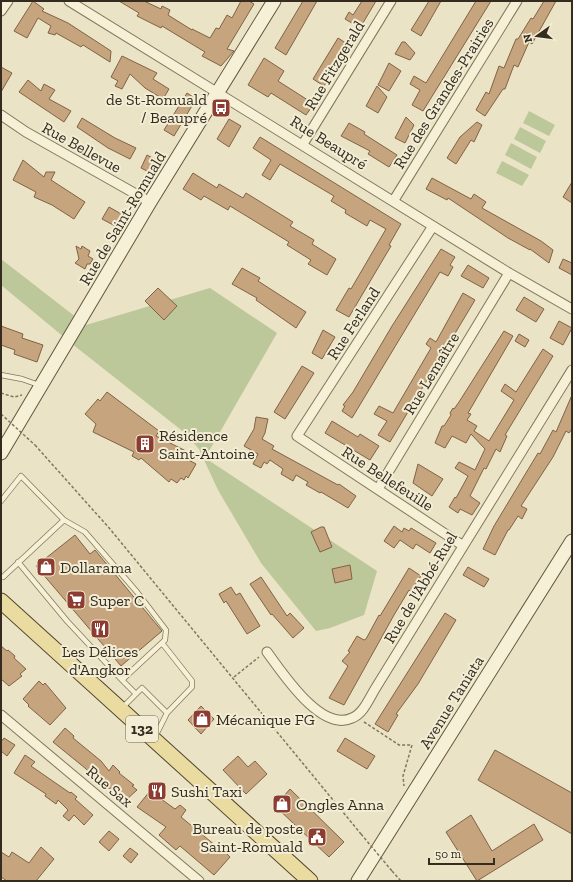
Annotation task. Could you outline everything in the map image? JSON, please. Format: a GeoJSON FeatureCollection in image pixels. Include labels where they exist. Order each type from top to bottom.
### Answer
{"type":"FeatureCollection","features":[{"type":"Feature","properties":{"kind":"main road","name":"132"},"geometry":{"type":"LineString","coordinates":[[1,601],[310,881]]}},
{"type":"Feature","properties":{"kind":"street"},"geometry":{"type":"LineString","coordinates":[[1,11],[8,1]]}},
{"type":"Feature","properties":{"kind":"street","name":"Rue Beaupré"},"geometry":{"type":"LineString","coordinates":[[69,1],[394,200],[509,273],[572,309]]}},
{"type":"Feature","properties":{"kind":"street","name":"Rue de Saint-Romuald"},"geometry":{"type":"LineString","coordinates":[[1,453],[150,202],[274,1]]}},
{"type":"Feature","properties":{"kind":"street","name":"Rue Fitzgerald"},"geometry":{"type":"LineString","coordinates":[[303,144],[391,1]]}},
{"type":"Feature","properties":{"kind":"street","name":"Rue des Grandes-Prairies"},"geometry":{"type":"LineString","coordinates":[[394,200],[517,1]]}},
{"type":"Feature","properties":{"kind":"street","name":"Rue Bellevue"},"geometry":{"type":"LineString","coordinates":[[1,116],[26,132],[150,202]]}},
{"type":"Feature","properties":{"kind":"street","name":"Rue Ferland"},"geometry":{"type":"LineString","coordinates":[[297,436],[433,226]]}},
{"type":"Feature","properties":{"kind":"street","name":"Rue Lemaître"},"geometry":{"type":"LineString","coordinates":[[378,489],[509,273]]}},
{"type":"Feature","properties":{"kind":"street","name":"Rue de l'Abbé-Ruel"},"geometry":{"type":"LineString","coordinates":[[356,716],[375,689],[462,545],[572,370]]}},
{"type":"Feature","properties":{"kind":"street","name":"Rue Bellefeuille"},"geometry":{"type":"LineString","coordinates":[[297,436],[462,545]]}},
{"type":"Feature","properties":{"kind":"street","name":"Avenue Taniata"},"geometry":{"type":"LineString","coordinates":[[358,881],[572,541]]}},
{"type":"Feature","properties":{"kind":"street"},"geometry":{"type":"LineString","coordinates":[[267,652],[292,687],[316,708],[336,720],[346,720],[356,716]]}},
{"type":"Feature","properties":{"kind":"street","name":"Rue Sax"},"geometry":{"type":"LineString","coordinates":[[1,715],[199,881]]}},
{"type":"Feature","properties":{"kind":"lane"},"geometry":{"type":"LineString","coordinates":[[1,375],[22,379],[40,388]]}},
{"type":"Feature","properties":{"kind":"lane"},"geometry":{"type":"LineString","coordinates":[[1,501],[21,476],[64,520],[85,532],[137,592],[166,630],[165,640],[122,680]]}},
{"type":"Feature","properties":{"kind":"lane"},"geometry":{"type":"LineString","coordinates":[[2,577],[64,520]]}},
{"type":"Feature","properties":{"kind":"lane"},"geometry":{"type":"LineString","coordinates":[[18,562],[67,621],[136,694]]}},
{"type":"Feature","properties":{"kind":"lane"},"geometry":{"type":"LineString","coordinates":[[154,739],[166,714],[192,687],[192,681],[162,643]]}},
{"type":"Feature","properties":{"kind":"lane"},"geometry":{"type":"LineString","coordinates":[[121,710],[142,688],[166,714]]}},
{"type":"Feature","properties":{"kind":"path"},"geometry":{"type":"LineString","coordinates":[[1,393],[14,397],[40,388]]}},
{"type":"Feature","properties":{"kind":"path"},"geometry":{"type":"LineString","coordinates":[[1,414],[35,445],[110,529],[401,881]]}},
{"type":"Feature","properties":{"kind":"path"},"geometry":{"type":"LineString","coordinates":[[233,677],[267,652]]}},
{"type":"Feature","properties":{"kind":"path"},"geometry":{"type":"LineString","coordinates":[[356,716],[399,745],[412,744],[403,776],[408,802]]}},
{"type":"Feature","properties":{"kind":"green space"},"geometry":{"type":"Polygon","coordinates":[[[529,111],[555,125],[549,136],[523,123],[529,111]]]}},
{"type":"Feature","properties":{"kind":"green space"},"geometry":{"type":"Polygon","coordinates":[[[520,127],[546,141],[540,153],[514,139],[520,127]]]}},
{"type":"Feature","properties":{"kind":"green space"},"geometry":{"type":"Polygon","coordinates":[[[511,143],[537,157],[531,169],[505,155],[511,143]]]}},
{"type":"Feature","properties":{"kind":"green space"},"geometry":{"type":"Polygon","coordinates":[[[502,161],[529,175],[522,186],[496,173],[502,161]]]}},
{"type":"Feature","properties":{"kind":"green space"},"geometry":{"type":"Polygon","coordinates":[[[1,259],[86,325],[210,288],[277,333],[205,458],[377,571],[364,615],[330,628],[316,631],[261,563],[218,490],[199,449],[185,433],[76,347],[1,285],[1,259]]]}},
{"type":"Feature","properties":{"kind":"building"},"geometry":{"type":"Polygon","coordinates":[[[33,1],[44,9],[42,11],[68,23],[111,51],[110,62],[83,45],[81,47],[56,33],[55,35],[48,33],[51,26],[38,18],[27,38],[14,31],[33,1]]]}},
{"type":"Feature","properties":{"kind":"building"},"geometry":{"type":"Polygon","coordinates":[[[119,1],[144,1],[161,9],[162,6],[170,10],[168,15],[192,30],[210,38],[216,28],[219,29],[227,15],[232,18],[241,1],[249,1],[254,4],[227,49],[234,51],[221,66],[202,56],[205,52],[162,26],[161,28],[137,16],[139,13],[119,1]]]}},
{"type":"Feature","properties":{"kind":"building"},"geometry":{"type":"Polygon","coordinates":[[[303,1],[317,1],[286,55],[275,48],[303,1]]]}},
{"type":"Feature","properties":{"kind":"building"},"geometry":{"type":"Polygon","coordinates":[[[362,1],[376,1],[360,28],[345,19],[349,12],[353,15],[362,1]]]}},
{"type":"Feature","properties":{"kind":"building"},"geometry":{"type":"Polygon","coordinates":[[[429,1],[441,1],[421,36],[411,30],[429,1]]]}},
{"type":"Feature","properties":{"kind":"building"},"geometry":{"type":"Polygon","coordinates":[[[476,1],[491,1],[423,111],[412,105],[420,90],[410,84],[414,76],[426,83],[476,1]]]}},
{"type":"Feature","properties":{"kind":"building"},"geometry":{"type":"Polygon","coordinates":[[[544,1],[556,1],[532,44],[529,42],[518,67],[514,65],[505,89],[503,89],[485,116],[476,110],[486,92],[489,94],[499,66],[504,68],[516,39],[518,39],[531,18],[533,19],[544,1]]]}},
{"type":"Feature","properties":{"kind":"building"},"geometry":{"type":"Polygon","coordinates":[[[338,38],[349,45],[324,86],[313,79],[338,38]]]}},
{"type":"Feature","properties":{"kind":"building"},"geometry":{"type":"Polygon","coordinates":[[[402,42],[405,42],[415,53],[410,60],[395,54],[402,42]]]}},
{"type":"Feature","properties":{"kind":"building"},"geometry":{"type":"Polygon","coordinates":[[[122,56],[157,73],[153,79],[169,89],[163,99],[145,88],[130,74],[122,89],[115,86],[118,81],[111,77],[122,56]]]}},
{"type":"Feature","properties":{"kind":"building"},"geometry":{"type":"Polygon","coordinates":[[[264,58],[284,71],[278,81],[314,104],[306,115],[271,93],[268,97],[248,85],[264,58]]]}},
{"type":"Feature","properties":{"kind":"building"},"geometry":{"type":"Polygon","coordinates":[[[389,63],[401,71],[389,91],[378,85],[389,63]]]}},
{"type":"Feature","properties":{"kind":"building"},"geometry":{"type":"Polygon","coordinates":[[[1,67],[12,73],[1,92],[1,67]]]}},
{"type":"Feature","properties":{"kind":"building"},"geometry":{"type":"Polygon","coordinates":[[[28,80],[41,91],[44,84],[55,90],[49,99],[71,111],[64,122],[19,92],[28,80]]]}},
{"type":"Feature","properties":{"kind":"building"},"geometry":{"type":"Polygon","coordinates":[[[377,86],[387,97],[378,113],[366,106],[377,86]]]}},
{"type":"Feature","properties":{"kind":"building"},"geometry":{"type":"Polygon","coordinates":[[[187,93],[196,99],[174,136],[164,130],[187,93]]]}},
{"type":"Feature","properties":{"kind":"building"},"geometry":{"type":"Polygon","coordinates":[[[406,117],[414,125],[405,143],[395,138],[406,117]]]}},
{"type":"Feature","properties":{"kind":"building"},"geometry":{"type":"Polygon","coordinates":[[[82,118],[115,138],[136,148],[130,159],[108,148],[77,127],[82,118]]]}},
{"type":"Feature","properties":{"kind":"building"},"geometry":{"type":"Polygon","coordinates":[[[229,119],[241,126],[229,147],[217,139],[229,119]]]}},
{"type":"Feature","properties":{"kind":"building"},"geometry":{"type":"Polygon","coordinates":[[[477,122],[482,125],[474,142],[471,140],[456,164],[447,158],[460,137],[477,122]]]}},
{"type":"Feature","properties":{"kind":"building"},"geometry":{"type":"Polygon","coordinates":[[[349,123],[365,132],[364,134],[397,155],[389,167],[368,154],[370,151],[341,136],[349,123]]]}},
{"type":"Feature","properties":{"kind":"building"},"geometry":{"type":"Polygon","coordinates":[[[260,137],[401,224],[389,245],[391,246],[349,317],[336,310],[349,288],[351,289],[386,229],[370,220],[367,226],[345,213],[346,210],[331,201],[334,196],[280,164],[270,180],[262,175],[271,160],[253,148],[260,137]]]}},
{"type":"Feature","properties":{"kind":"building"},"geometry":{"type":"Polygon","coordinates":[[[147,155],[158,161],[153,174],[141,168],[147,155]]]}},
{"type":"Feature","properties":{"kind":"building"},"geometry":{"type":"Polygon","coordinates":[[[23,160],[44,177],[46,172],[55,172],[51,180],[85,202],[74,219],[52,205],[34,197],[36,192],[13,180],[23,160]]]}},
{"type":"Feature","properties":{"kind":"building"},"geometry":{"type":"Polygon","coordinates":[[[193,173],[217,188],[219,184],[243,198],[246,193],[293,222],[290,226],[314,240],[312,244],[336,259],[327,275],[308,264],[311,260],[287,245],[289,242],[230,206],[228,210],[204,196],[201,200],[183,189],[193,173]]]}},
{"type":"Feature","properties":{"kind":"building"},"geometry":{"type":"Polygon","coordinates":[[[432,178],[471,199],[474,194],[486,202],[482,208],[541,241],[553,250],[549,263],[530,249],[508,238],[448,198],[447,200],[426,189],[432,178]]]}},
{"type":"Feature","properties":{"kind":"building"},"geometry":{"type":"Polygon","coordinates":[[[572,182],[572,203],[563,197],[572,182]]]}},
{"type":"Feature","properties":{"kind":"building"},"geometry":{"type":"Polygon","coordinates":[[[109,207],[123,215],[117,227],[102,219],[109,207]]]}},
{"type":"Feature","properties":{"kind":"building"},"geometry":{"type":"Polygon","coordinates":[[[76,246],[81,249],[82,246],[90,251],[88,256],[93,259],[90,264],[87,264],[85,269],[75,263],[79,259],[76,246]]]}},
{"type":"Feature","properties":{"kind":"building"},"geometry":{"type":"Polygon","coordinates":[[[441,249],[455,257],[450,265],[453,267],[448,276],[440,272],[352,418],[342,411],[345,406],[343,405],[353,392],[392,326],[441,249]]]}},
{"type":"Feature","properties":{"kind":"building"},"geometry":{"type":"Polygon","coordinates":[[[563,259],[572,263],[572,275],[559,268],[563,259]]]}},
{"type":"Feature","properties":{"kind":"building"},"geometry":{"type":"Polygon","coordinates":[[[468,265],[489,278],[483,288],[461,276],[468,265]]]}},
{"type":"Feature","properties":{"kind":"building"},"geometry":{"type":"Polygon","coordinates":[[[242,268],[260,278],[258,281],[306,312],[296,328],[256,300],[257,298],[232,284],[242,268]]]}},
{"type":"Feature","properties":{"kind":"building"},"geometry":{"type":"Polygon","coordinates":[[[158,288],[177,306],[164,320],[145,301],[158,288]]]}},
{"type":"Feature","properties":{"kind":"building"},"geometry":{"type":"Polygon","coordinates":[[[463,293],[475,300],[390,442],[378,435],[387,421],[374,414],[379,406],[393,413],[431,348],[426,344],[430,338],[436,342],[463,293]]]}},
{"type":"Feature","properties":{"kind":"building"},"geometry":{"type":"Polygon","coordinates":[[[524,297],[544,309],[536,322],[516,310],[524,297]]]}},
{"type":"Feature","properties":{"kind":"building"},"geometry":{"type":"Polygon","coordinates":[[[559,321],[572,328],[563,345],[550,338],[559,321]]]}},
{"type":"Feature","properties":{"kind":"building"},"geometry":{"type":"Polygon","coordinates":[[[1,326],[23,334],[22,338],[43,345],[37,362],[14,354],[15,350],[1,345],[1,326]]]}},
{"type":"Feature","properties":{"kind":"building"},"geometry":{"type":"Polygon","coordinates":[[[323,330],[335,337],[322,359],[312,353],[323,330]]]}},
{"type":"Feature","properties":{"kind":"building"},"geometry":{"type":"Polygon","coordinates":[[[504,331],[513,336],[468,413],[471,414],[467,420],[477,426],[474,431],[489,441],[514,400],[501,391],[505,384],[516,392],[543,349],[553,356],[505,435],[507,436],[500,452],[496,449],[486,469],[484,468],[470,496],[480,503],[472,515],[460,509],[458,513],[449,507],[455,497],[456,498],[468,476],[455,468],[459,462],[475,470],[485,449],[471,434],[466,443],[452,436],[445,448],[435,443],[442,426],[444,426],[451,415],[450,413],[453,408],[454,409],[459,402],[504,331]]]}},
{"type":"Feature","properties":{"kind":"building"},"geometry":{"type":"Polygon","coordinates":[[[519,334],[529,340],[525,347],[515,341],[519,334]]]}},
{"type":"Feature","properties":{"kind":"building"},"geometry":{"type":"Polygon","coordinates":[[[302,366],[314,373],[285,419],[274,412],[302,366]]]}},
{"type":"Feature","properties":{"kind":"building","name":"Résidence Saint-Antoine"},"geometry":{"type":"Polygon","coordinates":[[[107,392],[159,431],[156,436],[190,453],[187,459],[196,464],[188,478],[186,476],[184,480],[181,478],[177,483],[171,479],[169,482],[141,458],[139,460],[132,456],[134,452],[93,432],[96,424],[85,414],[98,399],[100,401],[107,392]]]}},
{"type":"Feature","properties":{"kind":"building"},"geometry":{"type":"Polygon","coordinates":[[[572,395],[572,429],[569,433],[566,431],[553,457],[521,506],[527,509],[522,519],[518,516],[508,530],[495,555],[483,549],[494,526],[538,453],[540,454],[553,430],[556,432],[572,395]]]}},
{"type":"Feature","properties":{"kind":"building"},"geometry":{"type":"Polygon","coordinates":[[[256,417],[268,419],[262,439],[274,446],[272,449],[338,485],[339,484],[356,496],[348,508],[306,485],[308,482],[296,475],[293,481],[281,474],[283,469],[270,460],[267,464],[264,462],[261,468],[253,464],[258,454],[244,446],[254,429],[256,417]]]}},
{"type":"Feature","properties":{"kind":"building"},"geometry":{"type":"Polygon","coordinates":[[[332,421],[358,437],[360,434],[379,446],[370,460],[325,433],[332,421]]]}},
{"type":"Feature","properties":{"kind":"building"},"geometry":{"type":"Polygon","coordinates":[[[418,464],[443,479],[432,496],[413,483],[418,464]]]}},
{"type":"Feature","properties":{"kind":"building"},"geometry":{"type":"Polygon","coordinates":[[[394,526],[402,532],[404,528],[409,531],[411,528],[436,543],[430,553],[416,544],[413,549],[400,540],[394,548],[384,541],[394,526]]]}},
{"type":"Feature","properties":{"kind":"building"},"geometry":{"type":"Polygon","coordinates":[[[324,527],[332,547],[320,552],[311,532],[324,527]]]}},
{"type":"Feature","properties":{"kind":"building"},"geometry":{"type":"Polygon","coordinates":[[[75,535],[90,554],[95,550],[162,631],[121,666],[36,566],[75,535]]]}},
{"type":"Feature","properties":{"kind":"building"},"geometry":{"type":"Polygon","coordinates":[[[350,565],[352,579],[335,583],[332,569],[350,565]]]}},
{"type":"Feature","properties":{"kind":"building"},"geometry":{"type":"Polygon","coordinates":[[[468,567],[489,579],[484,587],[463,575],[468,567]]]}},
{"type":"Feature","properties":{"kind":"building"},"geometry":{"type":"Polygon","coordinates":[[[409,568],[421,576],[411,591],[409,590],[394,615],[344,705],[329,698],[348,666],[342,661],[350,652],[348,651],[357,636],[364,640],[366,639],[379,615],[380,616],[409,568]]]}},
{"type":"Feature","properties":{"kind":"building"},"geometry":{"type":"Polygon","coordinates":[[[261,577],[287,616],[290,613],[304,628],[293,638],[272,614],[271,615],[250,584],[261,577]]]}},
{"type":"Feature","properties":{"kind":"building"},"geometry":{"type":"Polygon","coordinates":[[[231,587],[236,595],[240,593],[260,626],[247,634],[226,601],[224,603],[219,594],[231,587]]]}},
{"type":"Feature","properties":{"kind":"building"},"geometry":{"type":"Polygon","coordinates":[[[445,613],[456,620],[418,684],[396,714],[398,715],[388,732],[375,724],[445,613]]]}},
{"type":"Feature","properties":{"kind":"building"},"geometry":{"type":"Polygon","coordinates":[[[1,646],[15,656],[14,658],[26,669],[20,674],[22,676],[9,686],[1,679],[1,646]]]}},
{"type":"Feature","properties":{"kind":"building"},"geometry":{"type":"Polygon","coordinates":[[[39,681],[43,685],[45,683],[66,708],[50,725],[28,706],[29,705],[23,699],[39,681]]]}},
{"type":"Feature","properties":{"kind":"building"},"geometry":{"type":"Polygon","coordinates":[[[201,706],[214,719],[201,734],[188,720],[201,706]]]}},
{"type":"Feature","properties":{"kind":"building"},"geometry":{"type":"Polygon","coordinates":[[[65,728],[74,736],[73,738],[101,761],[109,771],[113,765],[120,772],[119,773],[134,785],[132,786],[137,790],[126,800],[111,788],[106,789],[100,784],[85,768],[53,742],[65,728]]]}},
{"type":"Feature","properties":{"kind":"building"},"geometry":{"type":"Polygon","coordinates":[[[4,738],[15,745],[7,756],[1,751],[1,742],[4,738]]]}},
{"type":"Feature","properties":{"kind":"building"},"geometry":{"type":"Polygon","coordinates":[[[345,738],[375,756],[367,769],[337,751],[345,738]]]}},
{"type":"Feature","properties":{"kind":"building"},"geometry":{"type":"Polygon","coordinates":[[[495,750],[572,793],[572,834],[478,780],[495,750]]]}},
{"type":"Feature","properties":{"kind":"building"},"geometry":{"type":"Polygon","coordinates":[[[25,755],[35,762],[31,766],[70,793],[71,792],[77,797],[75,799],[93,815],[84,825],[74,815],[69,821],[63,816],[68,810],[58,800],[56,804],[45,796],[46,794],[14,773],[25,755]]]}},
{"type":"Feature","properties":{"kind":"building"},"geometry":{"type":"Polygon","coordinates":[[[238,756],[248,767],[255,761],[267,774],[246,794],[223,770],[238,756]]]}},
{"type":"Feature","properties":{"kind":"building"},"geometry":{"type":"Polygon","coordinates":[[[290,789],[344,842],[329,857],[275,806],[290,789]]]}},
{"type":"Feature","properties":{"kind":"building"},"geometry":{"type":"Polygon","coordinates":[[[150,791],[175,809],[180,805],[186,810],[181,817],[216,846],[218,845],[230,857],[214,875],[180,846],[176,850],[159,835],[166,827],[137,807],[150,791]]]}},
{"type":"Feature","properties":{"kind":"building"},"geometry":{"type":"Polygon","coordinates":[[[471,815],[492,851],[534,824],[543,840],[477,881],[446,832],[471,815]]]}},
{"type":"Feature","properties":{"kind":"building"},"geometry":{"type":"Polygon","coordinates":[[[109,831],[119,839],[109,851],[99,842],[109,831]]]}},
{"type":"Feature","properties":{"kind":"building"},"geometry":{"type":"Polygon","coordinates":[[[41,847],[54,859],[36,881],[7,881],[1,877],[1,852],[9,857],[12,852],[29,863],[41,847]]]}},
{"type":"Feature","properties":{"kind":"building"},"geometry":{"type":"Polygon","coordinates":[[[130,848],[138,854],[131,863],[123,856],[130,848]]]}},
{"type":"Feature","properties":{"kind":"place","name":"de St-Romuald / Beaupré"},"geometry":{"type":"Point","coordinates":[221,108]}},
{"type":"Feature","properties":{"kind":"place","name":"Résidence Saint-Antoine"},"geometry":{"type":"Point","coordinates":[145,444]}},
{"type":"Feature","properties":{"kind":"place","name":"Dollarama"},"geometry":{"type":"Point","coordinates":[46,567]}},
{"type":"Feature","properties":{"kind":"place","name":"Super C"},"geometry":{"type":"Point","coordinates":[76,600]}},
{"type":"Feature","properties":{"kind":"place","name":"Les Délices d'Angkor"},"geometry":{"type":"Point","coordinates":[100,629]}},
{"type":"Feature","properties":{"kind":"place","name":"Mécanique FG"},"geometry":{"type":"Point","coordinates":[202,719]}},
{"type":"Feature","properties":{"kind":"place","name":"Sushi Taxi"},"geometry":{"type":"Point","coordinates":[157,791]}},
{"type":"Feature","properties":{"kind":"place","name":"Ongles Anna"},"geometry":{"type":"Point","coordinates":[282,804]}},
{"type":"Feature","properties":{"kind":"place","name":"Bureau de poste Saint-Romuald"},"geometry":{"type":"Point","coordinates":[317,837]}}]}
